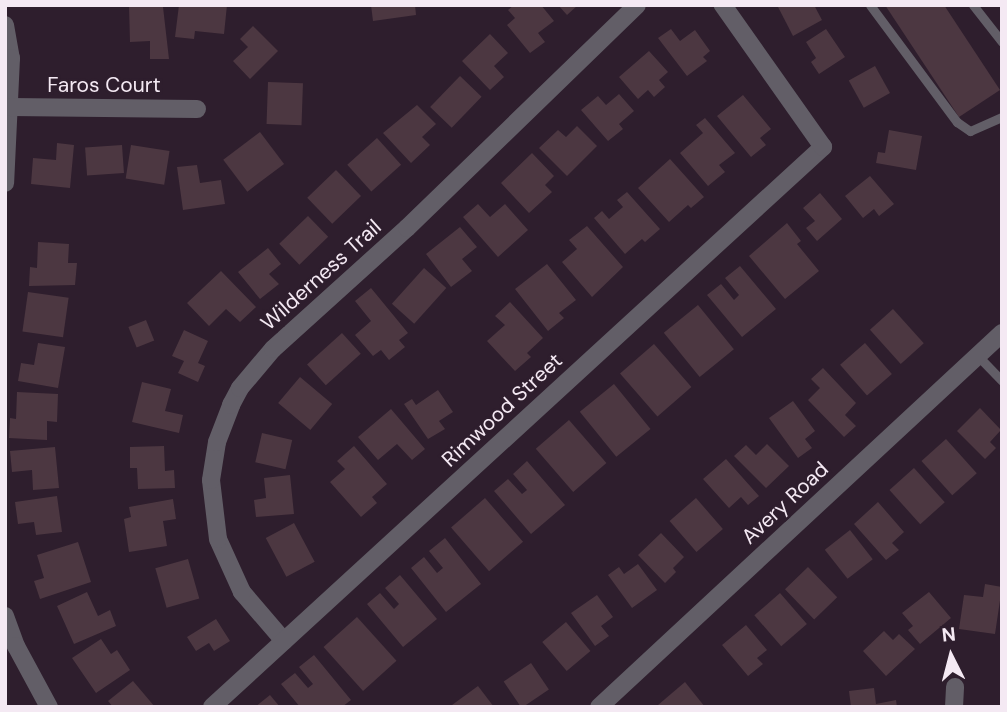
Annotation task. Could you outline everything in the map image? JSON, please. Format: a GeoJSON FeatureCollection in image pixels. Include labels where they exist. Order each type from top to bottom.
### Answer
{"type":"FeatureCollection","features":[{"type":"Feature","properties":{"kind":"street","name":"Wilderness Trail"},"geometry":{"type":"LineString","coordinates":[[284,640],[242,592],[218,539],[211,481],[217,442],[240,388],[274,349],[407,229],[637,5]]}},
{"type":"Feature","properties":{"kind":"street","name":"Rimwood Street"},"geometry":{"type":"LineString","coordinates":[[212,707],[823,147],[723,5]]}},
{"type":"Feature","properties":{"kind":"street"},"geometry":{"type":"LineString","coordinates":[[5,25],[11,58],[5,183]]}},
{"type":"Feature","properties":{"kind":"street","name":"Faros Court"},"geometry":{"type":"LineString","coordinates":[[10,107],[197,109]]}},
{"type":"Feature","properties":{"kind":"street","name":"Avery Road"},"geometry":{"type":"LineString","coordinates":[[604,705],[1002,333]]}},
{"type":"Feature","properties":{"kind":"street"},"geometry":{"type":"LineString","coordinates":[[5,616],[16,646],[49,707]]}},
{"type":"Feature","properties":{"kind":"street"},"geometry":{"type":"LineString","coordinates":[[954,707],[955,687]]}},
{"type":"Feature","properties":{"kind":"lane"},"geometry":{"type":"LineString","coordinates":[[870,5],[957,122],[970,131],[1002,117]]}},
{"type":"Feature","properties":{"kind":"lane"},"geometry":{"type":"LineString","coordinates":[[973,5],[1002,42]]}},
{"type":"Feature","properties":{"kind":"lane"},"geometry":{"type":"LineString","coordinates":[[977,355],[1002,381]]}},
{"type":"Feature","properties":{"kind":"building"},"geometry":{"type":"Polygon","coordinates":[[[129,5],[163,7],[169,59],[150,59],[150,41],[130,42],[129,5]]]}},
{"type":"Feature","properties":{"kind":"building"},"geometry":{"type":"Polygon","coordinates":[[[179,5],[227,5],[224,34],[195,31],[194,39],[175,37],[179,5]]]}},
{"type":"Feature","properties":{"kind":"building"},"geometry":{"type":"Polygon","coordinates":[[[371,5],[415,5],[416,15],[373,21],[371,5]]]}},
{"type":"Feature","properties":{"kind":"building"},"geometry":{"type":"Polygon","coordinates":[[[514,5],[541,5],[554,21],[538,33],[545,42],[530,53],[507,25],[515,18],[508,10],[514,5]]]}},
{"type":"Feature","properties":{"kind":"building"},"geometry":{"type":"Polygon","coordinates":[[[558,5],[578,5],[567,15],[558,5]]]}},
{"type":"Feature","properties":{"kind":"building"},"geometry":{"type":"Polygon","coordinates":[[[777,5],[814,5],[822,20],[793,36],[777,5]]]}},
{"type":"Feature","properties":{"kind":"building"},"geometry":{"type":"Polygon","coordinates":[[[885,5],[944,5],[1000,90],[959,117],[885,5]]]}},
{"type":"Feature","properties":{"kind":"building"},"geometry":{"type":"Polygon","coordinates":[[[253,26],[278,51],[250,79],[233,61],[248,47],[240,39],[253,26]]]}},
{"type":"Feature","properties":{"kind":"building"},"geometry":{"type":"Polygon","coordinates":[[[671,29],[680,41],[695,30],[710,51],[703,57],[707,61],[687,76],[658,38],[671,29]]]}},
{"type":"Feature","properties":{"kind":"building"},"geometry":{"type":"Polygon","coordinates":[[[826,29],[845,57],[819,74],[811,62],[816,58],[806,42],[826,29]]]}},
{"type":"Feature","properties":{"kind":"building"},"geometry":{"type":"Polygon","coordinates":[[[490,34],[508,53],[494,66],[504,77],[490,90],[462,61],[490,34]]]}},
{"type":"Feature","properties":{"kind":"building"},"geometry":{"type":"Polygon","coordinates":[[[649,51],[668,72],[659,80],[665,87],[654,97],[648,90],[638,99],[619,77],[649,51]]]}},
{"type":"Feature","properties":{"kind":"building"},"geometry":{"type":"Polygon","coordinates":[[[875,66],[890,93],[864,108],[849,81],[875,66]]]}},
{"type":"Feature","properties":{"kind":"building"},"geometry":{"type":"Polygon","coordinates":[[[460,76],[482,97],[452,128],[430,107],[460,76]]]}},
{"type":"Feature","properties":{"kind":"building"},"geometry":{"type":"Polygon","coordinates":[[[268,82],[303,83],[302,125],[267,124],[268,82]]]}},
{"type":"Feature","properties":{"kind":"building"},"geometry":{"type":"Polygon","coordinates":[[[619,94],[634,111],[619,124],[623,129],[608,141],[581,110],[598,96],[606,105],[619,94]]]}},
{"type":"Feature","properties":{"kind":"building"},"geometry":{"type":"Polygon","coordinates":[[[743,95],[771,129],[760,138],[766,145],[751,157],[717,116],[743,95]]]}},
{"type":"Feature","properties":{"kind":"building"},"geometry":{"type":"Polygon","coordinates":[[[417,105],[436,124],[422,137],[430,145],[411,163],[383,133],[417,105]]]}},
{"type":"Feature","properties":{"kind":"building"},"geometry":{"type":"Polygon","coordinates":[[[705,118],[735,153],[719,165],[725,172],[708,186],[680,153],[703,133],[696,125],[705,118]]]}},
{"type":"Feature","properties":{"kind":"building"},"geometry":{"type":"Polygon","coordinates":[[[577,126],[597,146],[567,176],[539,148],[558,130],[566,137],[577,126]]]}},
{"type":"Feature","properties":{"kind":"building"},"geometry":{"type":"Polygon","coordinates":[[[889,130],[922,136],[916,170],[876,163],[878,152],[885,153],[889,130]]]}},
{"type":"Feature","properties":{"kind":"building"},"geometry":{"type":"Polygon","coordinates":[[[260,132],[284,164],[247,192],[223,160],[260,132]]]}},
{"type":"Feature","properties":{"kind":"building"},"geometry":{"type":"Polygon","coordinates":[[[377,138],[401,165],[371,192],[347,165],[377,138]]]}},
{"type":"Feature","properties":{"kind":"building"},"geometry":{"type":"Polygon","coordinates":[[[57,143],[74,145],[70,188],[31,184],[33,158],[56,160],[57,143]]]}},
{"type":"Feature","properties":{"kind":"building"},"geometry":{"type":"Polygon","coordinates":[[[122,145],[124,173],[87,176],[85,148],[122,145]]]}},
{"type":"Feature","properties":{"kind":"building"},"geometry":{"type":"Polygon","coordinates":[[[131,145],[170,151],[164,185],[126,179],[131,145]]]}},
{"type":"Feature","properties":{"kind":"building"},"geometry":{"type":"Polygon","coordinates":[[[532,153],[554,176],[545,185],[552,192],[529,213],[501,183],[532,153]]]}},
{"type":"Feature","properties":{"kind":"building"},"geometry":{"type":"Polygon","coordinates":[[[670,159],[704,197],[691,208],[688,205],[669,222],[638,188],[670,159]]]}},
{"type":"Feature","properties":{"kind":"building"},"geometry":{"type":"Polygon","coordinates":[[[197,165],[200,183],[221,180],[225,204],[183,210],[177,167],[197,165]]]}},
{"type":"Feature","properties":{"kind":"building"},"geometry":{"type":"Polygon","coordinates":[[[336,170],[361,196],[332,224],[307,198],[336,170]]]}},
{"type":"Feature","properties":{"kind":"building"},"geometry":{"type":"Polygon","coordinates":[[[870,176],[894,204],[879,216],[874,209],[863,218],[845,196],[870,176]]]}},
{"type":"Feature","properties":{"kind":"building"},"geometry":{"type":"Polygon","coordinates":[[[627,192],[660,229],[645,242],[642,239],[625,254],[594,218],[602,211],[609,219],[623,207],[617,200],[627,192]]]}},
{"type":"Feature","properties":{"kind":"building"},"geometry":{"type":"Polygon","coordinates":[[[820,193],[842,219],[817,241],[806,228],[815,221],[803,208],[820,193]]]}},
{"type":"Feature","properties":{"kind":"building"},"geometry":{"type":"Polygon","coordinates":[[[478,204],[490,217],[505,204],[528,230],[498,257],[463,217],[478,204]]]}},
{"type":"Feature","properties":{"kind":"building"},"geometry":{"type":"Polygon","coordinates":[[[308,216],[328,237],[299,265],[279,244],[308,216]]]}},
{"type":"Feature","properties":{"kind":"building"},"geometry":{"type":"Polygon","coordinates":[[[787,223],[801,241],[797,244],[819,271],[785,299],[749,256],[787,223]]]}},
{"type":"Feature","properties":{"kind":"building"},"geometry":{"type":"Polygon","coordinates":[[[587,226],[623,267],[592,297],[562,262],[577,249],[569,240],[587,226]]]}},
{"type":"Feature","properties":{"kind":"building"},"geometry":{"type":"Polygon","coordinates":[[[460,227],[477,247],[462,259],[472,271],[451,287],[426,254],[460,227]]]}},
{"type":"Feature","properties":{"kind":"building"},"geometry":{"type":"Polygon","coordinates":[[[38,242],[69,244],[68,263],[77,263],[75,285],[29,286],[30,267],[37,268],[38,242]]]}},
{"type":"Feature","properties":{"kind":"building"},"geometry":{"type":"Polygon","coordinates":[[[268,248],[281,264],[269,274],[279,284],[260,299],[238,272],[268,248]]]}},
{"type":"Feature","properties":{"kind":"building"},"geometry":{"type":"Polygon","coordinates":[[[547,264],[576,300],[559,313],[564,318],[548,331],[515,289],[547,264]]]}},
{"type":"Feature","properties":{"kind":"building"},"geometry":{"type":"Polygon","coordinates":[[[740,266],[776,309],[742,337],[707,295],[721,284],[734,300],[739,295],[725,278],[740,266]]]}},
{"type":"Feature","properties":{"kind":"building"},"geometry":{"type":"Polygon","coordinates":[[[424,268],[446,288],[414,324],[392,304],[424,268]]]}},
{"type":"Feature","properties":{"kind":"building"},"geometry":{"type":"Polygon","coordinates":[[[221,271],[256,307],[240,322],[226,309],[209,326],[187,303],[221,271]]]}},
{"type":"Feature","properties":{"kind":"building"},"geometry":{"type":"Polygon","coordinates":[[[371,288],[408,333],[399,340],[405,347],[389,360],[381,350],[373,356],[355,335],[371,321],[355,301],[371,288]]]}},
{"type":"Feature","properties":{"kind":"building"},"geometry":{"type":"Polygon","coordinates":[[[28,292],[69,298],[63,337],[22,332],[28,292]]]}},
{"type":"Feature","properties":{"kind":"building"},"geometry":{"type":"Polygon","coordinates":[[[510,302],[543,338],[527,353],[531,357],[515,371],[487,341],[505,325],[495,316],[510,302]]]}},
{"type":"Feature","properties":{"kind":"building"},"geometry":{"type":"Polygon","coordinates":[[[698,305],[734,349],[700,377],[664,333],[698,305]]]}},
{"type":"Feature","properties":{"kind":"building"},"geometry":{"type":"Polygon","coordinates":[[[893,309],[924,343],[901,364],[870,330],[893,309]]]}},
{"type":"Feature","properties":{"kind":"building"},"geometry":{"type":"Polygon","coordinates":[[[146,320],[154,340],[137,348],[128,327],[146,320]]]}},
{"type":"Feature","properties":{"kind":"building"},"geometry":{"type":"Polygon","coordinates":[[[184,330],[208,341],[198,363],[205,366],[198,382],[178,373],[184,361],[172,356],[184,330]]]}},
{"type":"Feature","properties":{"kind":"building"},"geometry":{"type":"Polygon","coordinates":[[[342,333],[361,354],[326,385],[307,364],[342,333]]]}},
{"type":"Feature","properties":{"kind":"building"},"geometry":{"type":"Polygon","coordinates":[[[38,343],[65,347],[58,388],[18,381],[21,363],[34,365],[38,343]]]}},
{"type":"Feature","properties":{"kind":"building"},"geometry":{"type":"Polygon","coordinates":[[[865,343],[892,374],[867,396],[840,365],[865,343]]]}},
{"type":"Feature","properties":{"kind":"building"},"geometry":{"type":"Polygon","coordinates":[[[654,344],[691,387],[657,417],[620,374],[654,344]]]}},
{"type":"Feature","properties":{"kind":"building"},"geometry":{"type":"Polygon","coordinates":[[[823,368],[856,403],[845,415],[856,426],[844,437],[808,400],[820,388],[811,379],[823,368]]]}},
{"type":"Feature","properties":{"kind":"building"},"geometry":{"type":"Polygon","coordinates":[[[300,377],[332,404],[310,430],[278,403],[300,377]]]}},
{"type":"Feature","properties":{"kind":"building"},"geometry":{"type":"Polygon","coordinates":[[[142,382],[171,389],[165,411],[183,415],[179,433],[132,422],[142,382]]]}},
{"type":"Feature","properties":{"kind":"building"},"geometry":{"type":"Polygon","coordinates":[[[614,384],[651,429],[616,457],[580,412],[614,384]]]}},
{"type":"Feature","properties":{"kind":"building"},"geometry":{"type":"Polygon","coordinates":[[[438,390],[453,412],[439,421],[445,429],[428,439],[404,404],[412,399],[416,405],[438,390]]]}},
{"type":"Feature","properties":{"kind":"building"},"geometry":{"type":"Polygon","coordinates":[[[17,392],[58,394],[57,422],[47,421],[47,440],[9,438],[10,418],[16,419],[17,392]]]}},
{"type":"Feature","properties":{"kind":"building"},"geometry":{"type":"Polygon","coordinates":[[[793,401],[815,431],[805,439],[812,448],[798,458],[769,418],[793,401]]]}},
{"type":"Feature","properties":{"kind":"building"},"geometry":{"type":"Polygon","coordinates":[[[980,408],[1001,430],[990,442],[996,448],[985,459],[957,431],[980,408]]]}},
{"type":"Feature","properties":{"kind":"building"},"geometry":{"type":"Polygon","coordinates":[[[391,409],[425,449],[412,460],[397,444],[378,460],[358,437],[391,409]]]}},
{"type":"Feature","properties":{"kind":"building"},"geometry":{"type":"Polygon","coordinates":[[[569,420],[606,463],[573,492],[536,449],[569,420]]]}},
{"type":"Feature","properties":{"kind":"building"},"geometry":{"type":"Polygon","coordinates":[[[262,433],[292,440],[285,469],[255,462],[262,433]]]}},
{"type":"Feature","properties":{"kind":"building"},"geometry":{"type":"Polygon","coordinates":[[[946,439],[977,473],[952,495],[921,461],[946,439]]]}},
{"type":"Feature","properties":{"kind":"building"},"geometry":{"type":"Polygon","coordinates":[[[767,444],[789,466],[766,488],[734,456],[746,445],[756,455],[767,444]]]}},
{"type":"Feature","properties":{"kind":"building"},"geometry":{"type":"Polygon","coordinates":[[[164,446],[165,471],[174,470],[175,488],[138,489],[137,468],[130,468],[130,447],[164,446]]]}},
{"type":"Feature","properties":{"kind":"building"},"geometry":{"type":"Polygon","coordinates":[[[354,446],[387,484],[372,497],[377,503],[361,517],[330,482],[345,469],[337,461],[354,446]]]}},
{"type":"Feature","properties":{"kind":"building"},"geometry":{"type":"Polygon","coordinates":[[[55,447],[59,488],[33,490],[32,470],[12,472],[10,451],[55,447]]]}},
{"type":"Feature","properties":{"kind":"building"},"geometry":{"type":"Polygon","coordinates":[[[726,459],[759,496],[748,505],[741,497],[729,508],[703,479],[726,459]]]}},
{"type":"Feature","properties":{"kind":"building"},"geometry":{"type":"Polygon","coordinates":[[[527,461],[565,505],[531,534],[494,491],[508,479],[522,494],[527,490],[513,474],[527,461]]]}},
{"type":"Feature","properties":{"kind":"building"},"geometry":{"type":"Polygon","coordinates":[[[914,468],[945,502],[920,524],[889,490],[914,468]]]}},
{"type":"Feature","properties":{"kind":"building"},"geometry":{"type":"Polygon","coordinates":[[[290,475],[294,514],[256,517],[254,500],[266,498],[264,478],[290,475]]]}},
{"type":"Feature","properties":{"kind":"building"},"geometry":{"type":"Polygon","coordinates":[[[57,496],[62,532],[36,535],[34,522],[18,524],[15,502],[57,496]]]}},
{"type":"Feature","properties":{"kind":"building"},"geometry":{"type":"Polygon","coordinates":[[[485,498],[523,542],[489,571],[451,528],[485,498]]]}},
{"type":"Feature","properties":{"kind":"building"},"geometry":{"type":"Polygon","coordinates":[[[696,498],[723,529],[696,552],[670,521],[696,498]]]}},
{"type":"Feature","properties":{"kind":"building"},"geometry":{"type":"Polygon","coordinates":[[[173,499],[176,519],[163,521],[167,546],[129,552],[124,519],[131,517],[129,507],[173,499]]]}},
{"type":"Feature","properties":{"kind":"building"},"geometry":{"type":"Polygon","coordinates":[[[878,502],[904,532],[892,543],[899,550],[886,560],[854,524],[878,502]]]}},
{"type":"Feature","properties":{"kind":"building"},"geometry":{"type":"Polygon","coordinates":[[[294,523],[315,562],[286,577],[266,538],[294,523]]]}},
{"type":"Feature","properties":{"kind":"building"},"geometry":{"type":"Polygon","coordinates":[[[850,530],[873,559],[848,579],[825,550],[850,530]]]}},
{"type":"Feature","properties":{"kind":"building"},"geometry":{"type":"Polygon","coordinates":[[[661,533],[684,557],[673,568],[676,572],[665,583],[638,555],[661,533]]]}},
{"type":"Feature","properties":{"kind":"building"},"geometry":{"type":"Polygon","coordinates":[[[445,538],[481,584],[446,612],[411,568],[424,557],[437,573],[443,568],[429,551],[445,538]]]}},
{"type":"Feature","properties":{"kind":"building"},"geometry":{"type":"Polygon","coordinates":[[[78,542],[91,582],[40,599],[34,581],[44,578],[37,555],[78,542]]]}},
{"type":"Feature","properties":{"kind":"building"},"geometry":{"type":"Polygon","coordinates":[[[188,559],[199,598],[167,608],[155,568],[188,559]]]}},
{"type":"Feature","properties":{"kind":"building"},"geometry":{"type":"Polygon","coordinates":[[[638,564],[657,590],[632,608],[608,575],[619,567],[624,574],[638,564]]]}},
{"type":"Feature","properties":{"kind":"building"},"geometry":{"type":"Polygon","coordinates":[[[808,567],[837,597],[814,619],[785,589],[808,567]]]}},
{"type":"Feature","properties":{"kind":"building"},"geometry":{"type":"Polygon","coordinates":[[[400,575],[437,619],[403,647],[367,604],[380,593],[394,609],[399,604],[385,588],[400,575]]]}},
{"type":"Feature","properties":{"kind":"building"},"geometry":{"type":"Polygon","coordinates":[[[985,584],[1002,587],[995,634],[959,629],[964,595],[983,597],[985,584]]]}},
{"type":"Feature","properties":{"kind":"building"},"geometry":{"type":"Polygon","coordinates":[[[87,592],[98,616],[110,610],[116,626],[74,644],[57,606],[87,592]]]}},
{"type":"Feature","properties":{"kind":"building"},"geometry":{"type":"Polygon","coordinates":[[[929,592],[951,618],[920,644],[908,630],[913,626],[902,613],[929,592]]]}},
{"type":"Feature","properties":{"kind":"building"},"geometry":{"type":"Polygon","coordinates":[[[780,593],[807,624],[781,646],[754,615],[780,593]]]}},
{"type":"Feature","properties":{"kind":"building"},"geometry":{"type":"Polygon","coordinates":[[[597,595],[613,617],[601,626],[609,636],[595,646],[571,613],[597,595]]]}},
{"type":"Feature","properties":{"kind":"building"},"geometry":{"type":"Polygon","coordinates":[[[357,617],[396,661],[363,691],[324,647],[357,617]]]}},
{"type":"Feature","properties":{"kind":"building"},"geometry":{"type":"Polygon","coordinates":[[[216,619],[230,641],[214,651],[209,643],[196,651],[187,637],[216,619]]]}},
{"type":"Feature","properties":{"kind":"building"},"geometry":{"type":"Polygon","coordinates":[[[566,622],[590,651],[567,671],[542,642],[566,622]]]}},
{"type":"Feature","properties":{"kind":"building"},"geometry":{"type":"Polygon","coordinates":[[[746,625],[767,650],[757,658],[763,664],[748,676],[722,645],[746,625]]]}},
{"type":"Feature","properties":{"kind":"building"},"geometry":{"type":"Polygon","coordinates":[[[884,631],[893,640],[899,634],[915,649],[886,676],[863,651],[884,631]]]}},
{"type":"Feature","properties":{"kind":"building"},"geometry":{"type":"Polygon","coordinates":[[[101,639],[111,654],[117,650],[130,670],[96,693],[72,658],[101,639]]]}},
{"type":"Feature","properties":{"kind":"building"},"geometry":{"type":"Polygon","coordinates":[[[314,655],[351,700],[342,707],[300,707],[281,684],[295,673],[308,688],[313,684],[299,667],[314,655]]]}},
{"type":"Feature","properties":{"kind":"building"},"geometry":{"type":"Polygon","coordinates":[[[531,663],[549,690],[521,707],[504,681],[531,663]]]}},
{"type":"Feature","properties":{"kind":"building"},"geometry":{"type":"Polygon","coordinates":[[[133,681],[155,707],[113,707],[108,701],[133,681]]]}},
{"type":"Feature","properties":{"kind":"building"},"geometry":{"type":"Polygon","coordinates":[[[685,682],[705,707],[658,705],[685,682]]]}},
{"type":"Feature","properties":{"kind":"building"},"geometry":{"type":"Polygon","coordinates":[[[478,686],[494,707],[453,707],[452,705],[478,686]]]}},
{"type":"Feature","properties":{"kind":"building"},"geometry":{"type":"Polygon","coordinates":[[[874,688],[876,704],[896,700],[897,707],[851,707],[849,691],[874,688]]]}},
{"type":"Feature","properties":{"kind":"building"},"geometry":{"type":"Polygon","coordinates":[[[270,695],[280,707],[255,707],[270,695]]]}}]}
